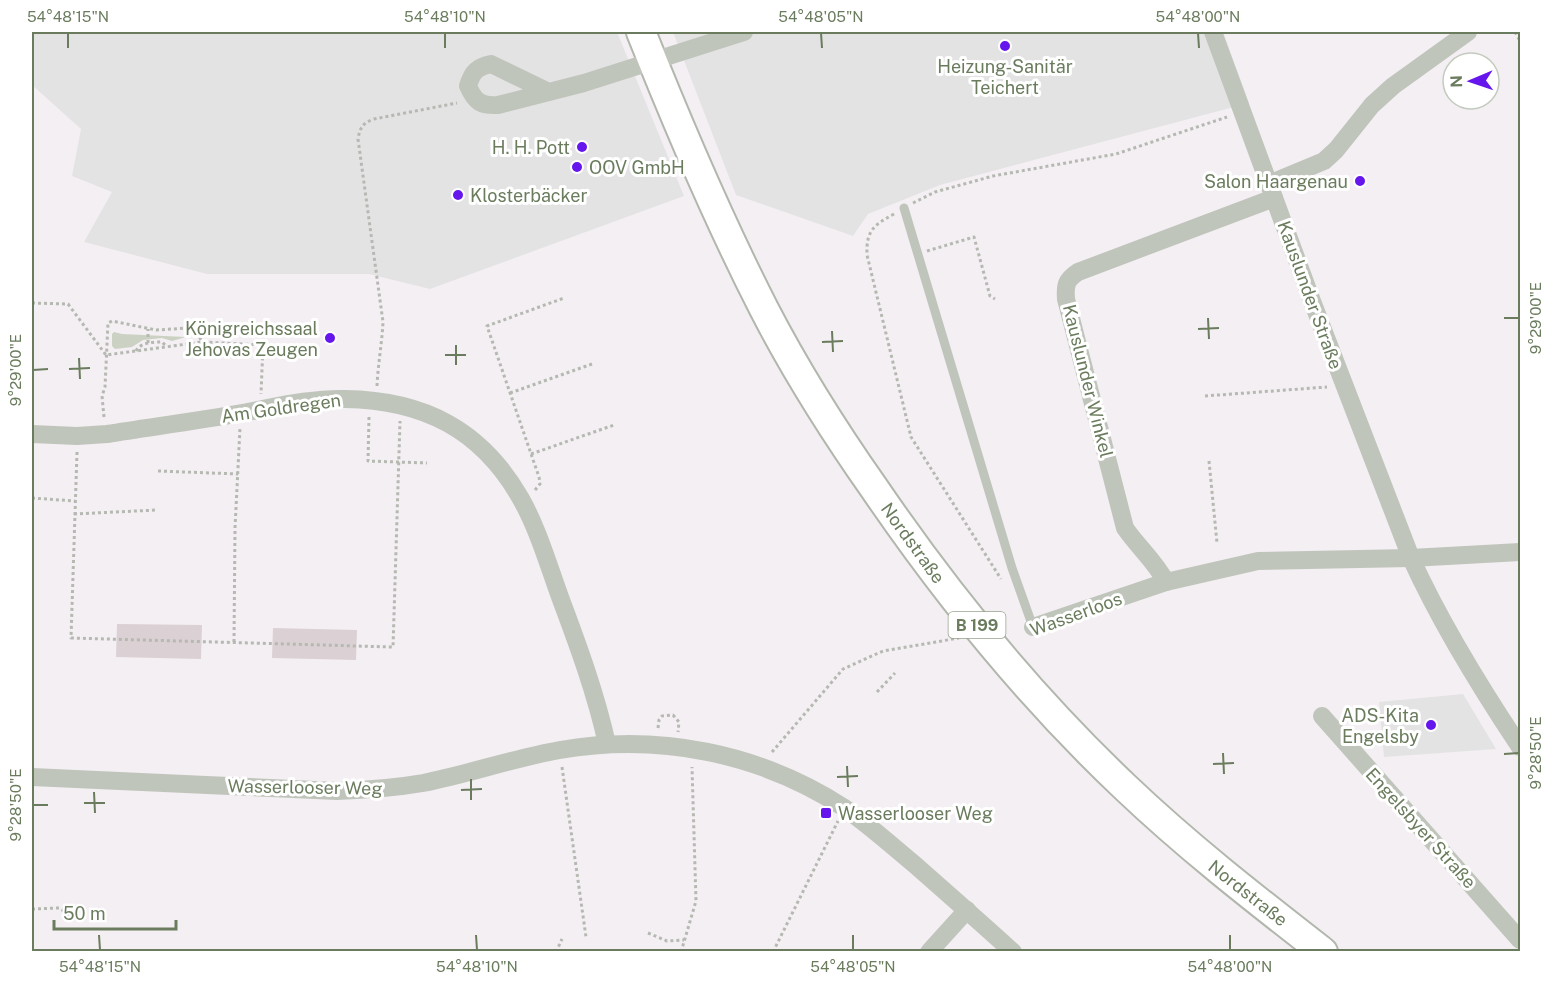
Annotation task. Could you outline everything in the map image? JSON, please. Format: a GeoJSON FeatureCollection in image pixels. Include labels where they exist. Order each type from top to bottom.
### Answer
{"type":"FeatureCollection","features":[{"type":"Feature","properties":{"kind":"main road","name":"Nordstraße"},"geometry":{"type":"LineString","coordinates":[[641,32],[722,223],[765,312],[851,456],[917,552],[989,641],[1059,720],[1124,786],[1193,850],[1323,951]]}},
{"type":"Feature","properties":{"kind":"street"},"geometry":{"type":"LineString","coordinates":[[549,92],[653,62],[744,32]]}},
{"type":"Feature","properties":{"kind":"street","name":"Kauslunder Straße"},"geometry":{"type":"LineString","coordinates":[[1213,32],[1343,384],[1411,558]]}},
{"type":"Feature","properties":{"kind":"street"},"geometry":{"type":"LineString","coordinates":[[1272,191],[1324,161],[1336,150],[1372,105],[1393,86],[1468,32]]}},
{"type":"Feature","properties":{"kind":"street","name":"Kauslunder Winkel"},"geometry":{"type":"LineString","coordinates":[[1166,582],[1158,566],[1134,542],[1125,528],[1066,299],[1066,283],[1078,272],[1272,191]]}},
{"type":"Feature","properties":{"kind":"street","name":"Am Goldregen"},"geometry":{"type":"LineString","coordinates":[[32,434],[77,436],[106,434],[261,409],[344,399],[400,404],[438,417],[471,438],[494,461],[521,499],[536,530],[573,632],[601,717],[607,744]]}},
{"type":"Feature","properties":{"kind":"street","name":"Wasserloos"},"geometry":{"type":"LineString","coordinates":[[1033,627],[1166,582],[1258,561],[1411,558],[1521,552]]}},
{"type":"Feature","properties":{"kind":"street"},"geometry":{"type":"LineString","coordinates":[[1411,558],[1427,593],[1480,685],[1521,747]]}},
{"type":"Feature","properties":{"kind":"street","name":"Engelsbyer Straße"},"geometry":{"type":"LineString","coordinates":[[1322,716],[1521,940]]}},
{"type":"Feature","properties":{"kind":"street","name":"Wasserlooser Weg"},"geometry":{"type":"LineString","coordinates":[[32,777],[337,791],[381,789],[425,783],[560,750],[607,744],[640,743],[710,752],[760,766],[798,781],[844,808],[880,835],[1012,951]]}},
{"type":"Feature","properties":{"kind":"street"},"geometry":{"type":"LineString","coordinates":[[929,951],[967,910]]}},
{"type":"Feature","properties":{"kind":"lane"},"geometry":{"type":"LineString","coordinates":[[904,208],[1012,568],[1033,627]]}},
{"type":"Feature","properties":{"kind":"path"},"geometry":{"type":"LineString","coordinates":[[1515,32],[1521,41]]}},
{"type":"Feature","properties":{"kind":"path"},"geometry":{"type":"LineString","coordinates":[[427,463],[368,461],[378,354],[382,342],[382,322],[358,139],[360,128],[366,122],[374,119],[457,103]]}},
{"type":"Feature","properties":{"kind":"path"},"geometry":{"type":"LineString","coordinates":[[1002,580],[911,437],[867,255],[866,239],[879,222],[935,192],[993,176],[1116,154],[1243,111]]}},
{"type":"Feature","properties":{"kind":"path"},"geometry":{"type":"LineString","coordinates":[[918,254],[974,237],[990,296],[994,299]]}},
{"type":"Feature","properties":{"kind":"path"},"geometry":{"type":"LineString","coordinates":[[521,499],[536,490],[540,484],[539,477],[487,326],[564,298]]}},
{"type":"Feature","properties":{"kind":"path"},"geometry":{"type":"LineString","coordinates":[[32,303],[68,304],[106,356]]}},
{"type":"Feature","properties":{"kind":"path"},"geometry":{"type":"LineString","coordinates":[[106,434],[102,405],[108,323],[112,321],[148,330],[189,328],[197,332],[202,342]]}},
{"type":"Feature","properties":{"kind":"path"},"geometry":{"type":"LineString","coordinates":[[148,330],[148,341]]}},
{"type":"Feature","properties":{"kind":"path"},"geometry":{"type":"LineString","coordinates":[[136,352],[139,346],[148,341],[162,342],[167,347]]}},
{"type":"Feature","properties":{"kind":"path"},"geometry":{"type":"LineString","coordinates":[[106,356],[202,342],[237,346],[263,345],[261,409]]}},
{"type":"Feature","properties":{"kind":"path"},"geometry":{"type":"LineString","coordinates":[[510,393],[592,364]]}},
{"type":"Feature","properties":{"kind":"path"},"geometry":{"type":"LineString","coordinates":[[1205,396],[1333,387],[1343,384]]}},
{"type":"Feature","properties":{"kind":"path"},"geometry":{"type":"LineString","coordinates":[[77,436],[70,638],[393,646],[400,404]]}},
{"type":"Feature","properties":{"kind":"path"},"geometry":{"type":"LineString","coordinates":[[234,642],[241,413]]}},
{"type":"Feature","properties":{"kind":"path"},"geometry":{"type":"LineString","coordinates":[[531,454],[614,425]]}},
{"type":"Feature","properties":{"kind":"path"},"geometry":{"type":"LineString","coordinates":[[1209,461],[1217,543]]}},
{"type":"Feature","properties":{"kind":"path"},"geometry":{"type":"LineString","coordinates":[[158,471],[238,474]]}},
{"type":"Feature","properties":{"kind":"path"},"geometry":{"type":"LineString","coordinates":[[32,498],[75,501]]}},
{"type":"Feature","properties":{"kind":"path"},"geometry":{"type":"LineString","coordinates":[[74,514],[157,510]]}},
{"type":"Feature","properties":{"kind":"path"},"geometry":{"type":"LineString","coordinates":[[760,766],[843,669],[884,651],[955,638],[965,639],[977,647],[983,647],[989,641]]}},
{"type":"Feature","properties":{"kind":"path"},"geometry":{"type":"LineString","coordinates":[[877,692],[895,673]]}},
{"type":"Feature","properties":{"kind":"path"},"geometry":{"type":"LineString","coordinates":[[681,951],[696,901],[691,749]]}},
{"type":"Feature","properties":{"kind":"path"},"geometry":{"type":"LineString","coordinates":[[560,750],[586,937]]}},
{"type":"Feature","properties":{"kind":"path"},"geometry":{"type":"LineString","coordinates":[[773,951],[844,808]]}},
{"type":"Feature","properties":{"kind":"path"},"geometry":{"type":"LineString","coordinates":[[32,909],[58,908],[73,917]]}},
{"type":"Feature","properties":{"kind":"path"},"geometry":{"type":"LineString","coordinates":[[648,933],[667,941],[684,940]]}},
{"type":"Feature","properties":{"kind":"path"},"geometry":{"type":"LineString","coordinates":[[556,951],[562,939]]}},
{"type":"Feature","properties":{"kind":"shaded area"},"geometry":{"type":"Polygon","coordinates":[[[32,32],[617,32],[684,196],[430,289],[369,274],[207,274],[84,242],[112,192],[72,176],[81,129],[32,85],[32,32]]]}},
{"type":"Feature","properties":{"kind":"shaded area"},"geometry":{"type":"Polygon","coordinates":[[[673,32],[1223,32],[1249,103],[940,185],[868,214],[853,236],[736,195],[673,32]]]}},
{"type":"Feature","properties":{"kind":"shaded area"},"geometry":{"type":"Polygon","coordinates":[[[114,332],[186,337],[172,341],[162,338],[143,340],[132,347],[115,349],[112,346],[114,332]]]}},
{"type":"Feature","properties":{"kind":"shaded area"},"geometry":{"type":"Polygon","coordinates":[[[117,624],[202,625],[201,659],[116,657],[117,624]]]}},
{"type":"Feature","properties":{"kind":"shaded area"},"geometry":{"type":"Polygon","coordinates":[[[273,628],[357,630],[356,660],[272,658],[273,628]]]}},
{"type":"Feature","properties":{"kind":"shaded area","name":"ADS-Kita Engelsby"},"geometry":{"type":"Polygon","coordinates":[[[1463,694],[1496,749],[1384,757],[1379,702],[1463,694]]]}},
{"type":"Feature","properties":{"kind":"place","name":"Heizung-Sanitär Teichert"},"geometry":{"type":"Point","coordinates":[1005,46]}},
{"type":"Feature","properties":{"kind":"place","name":"H. H. Pott"},"geometry":{"type":"Point","coordinates":[582,147]}},
{"type":"Feature","properties":{"kind":"place","name":"OOV GmbH"},"geometry":{"type":"Point","coordinates":[577,167]}},
{"type":"Feature","properties":{"kind":"place","name":"Salon Haargenau"},"geometry":{"type":"Point","coordinates":[1360,181]}},
{"type":"Feature","properties":{"kind":"place","name":"Klosterbäcker"},"geometry":{"type":"Point","coordinates":[458,195]}},
{"type":"Feature","properties":{"kind":"place","name":"Königreichssaal Jehovas Zeugen"},"geometry":{"type":"Point","coordinates":[330,338]}},
{"type":"Feature","properties":{"kind":"place","name":"ADS-Kita Engelsby"},"geometry":{"type":"Point","coordinates":[1431,725]}},
{"type":"Feature","properties":{"kind":"place","name":"Wasserlooser Weg"},"geometry":{"type":"Point","coordinates":[826,813]}}]}
